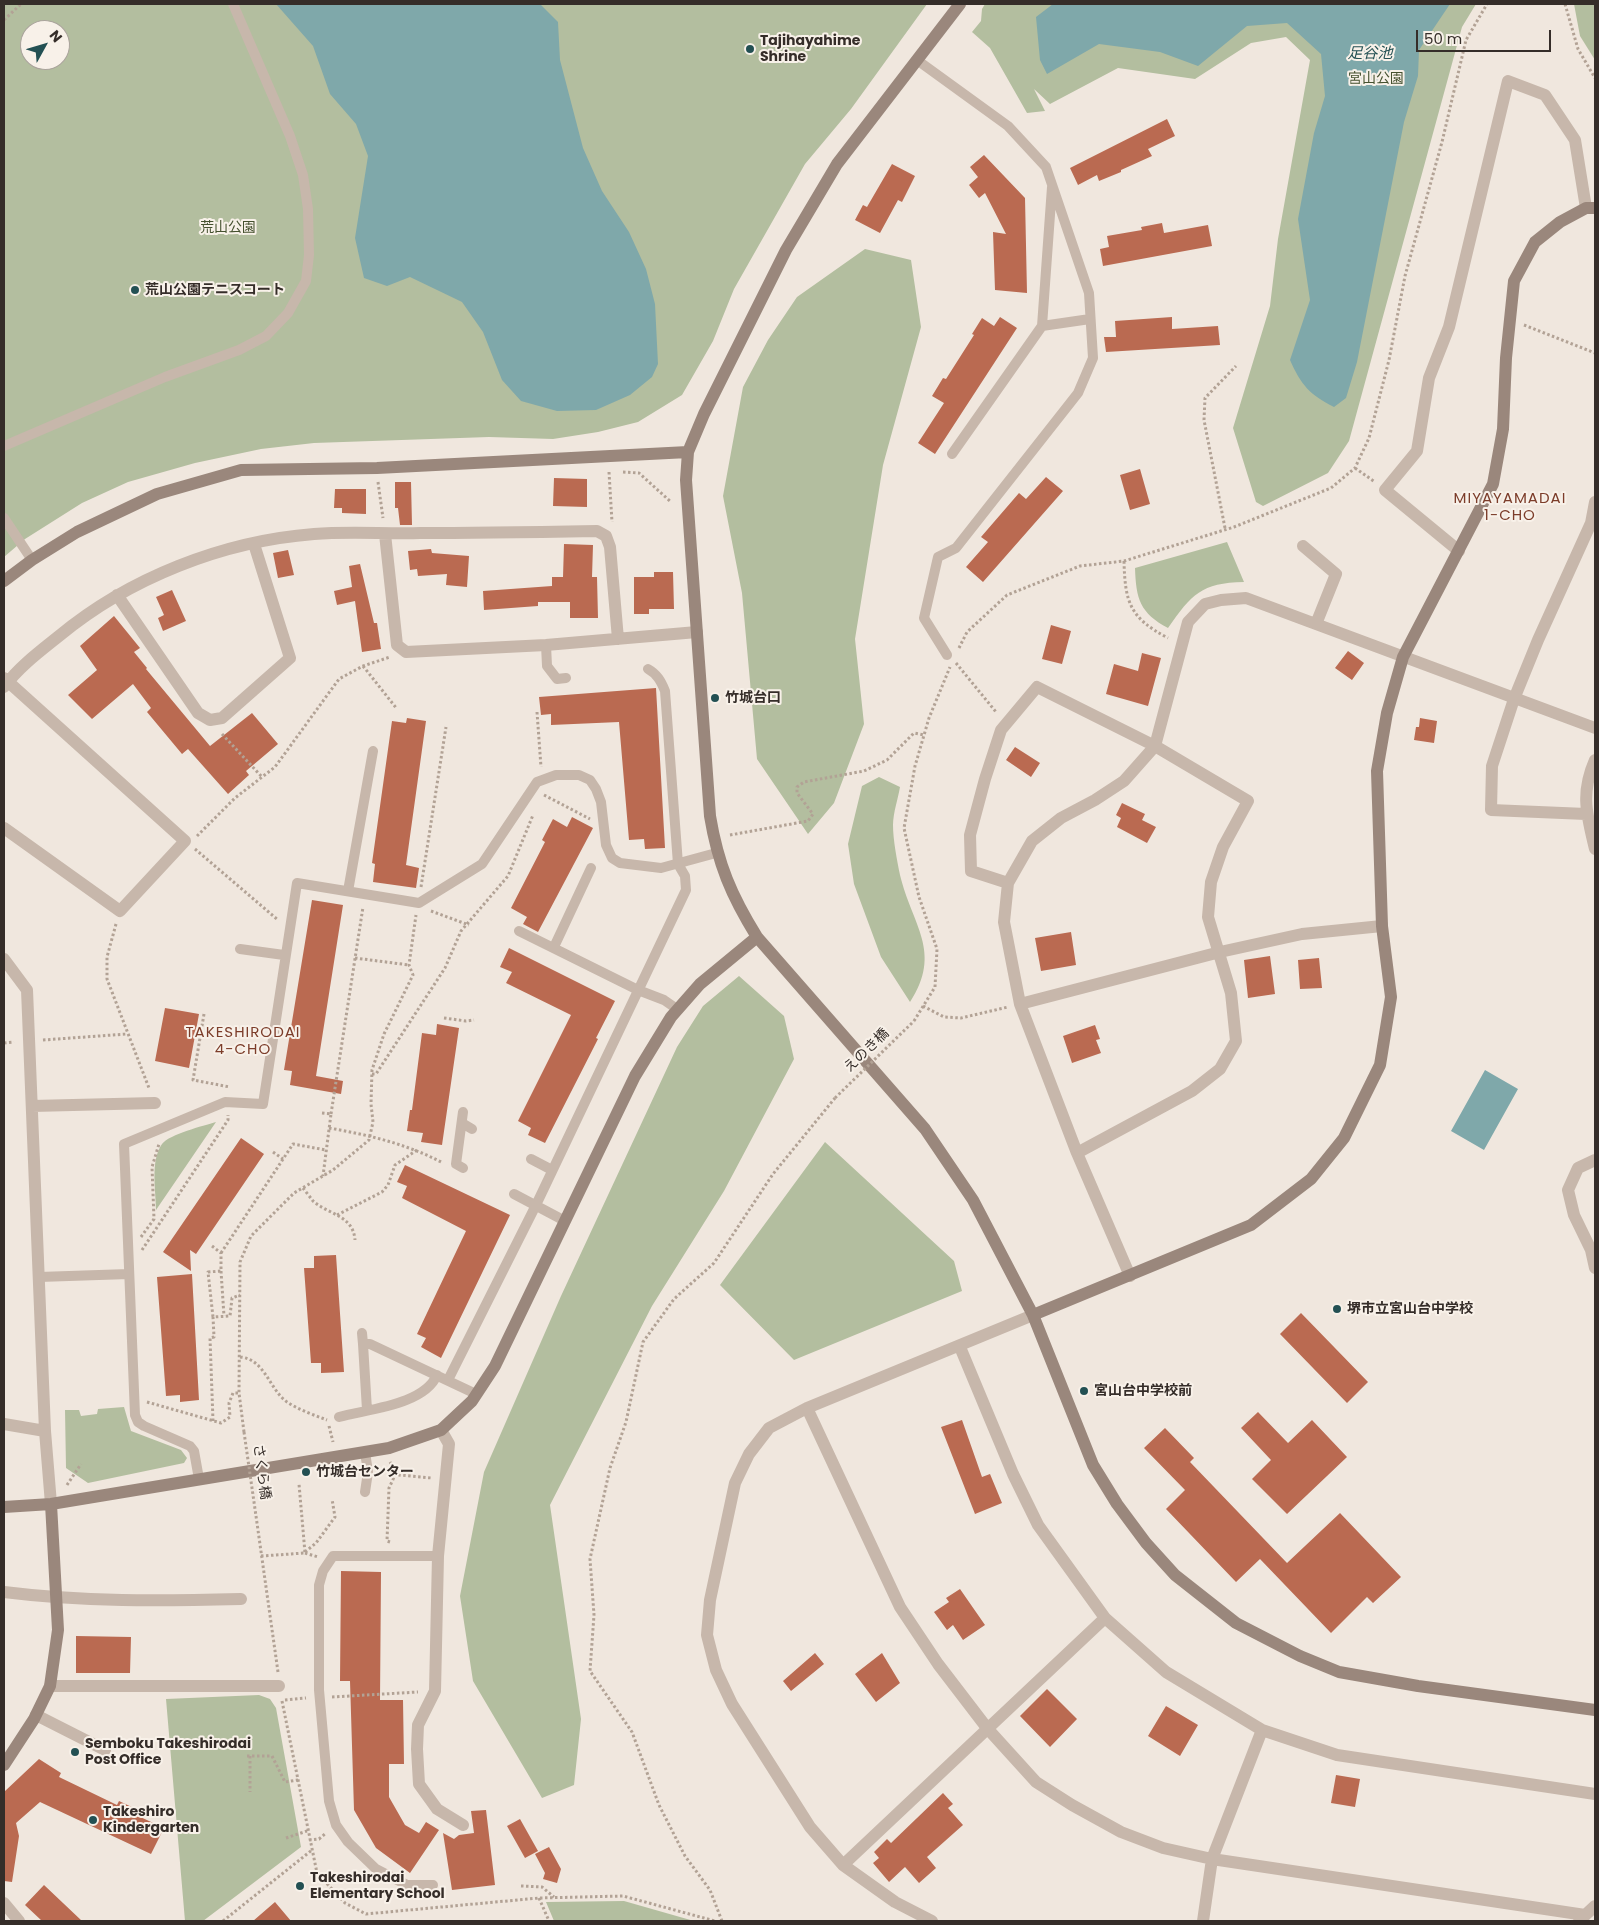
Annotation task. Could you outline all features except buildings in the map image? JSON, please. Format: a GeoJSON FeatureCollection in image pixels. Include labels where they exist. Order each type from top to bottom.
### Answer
{"type":"FeatureCollection","features":[{"type":"Feature","properties":{"kind":"street"},"geometry":{"type":"LineString","coordinates":[[960,4],[836,164],[791,241],[704,414],[688,452],[686,480],[696,632],[710,816],[716,853],[735,902],[757,937],[925,1129],[973,1200],[1033,1315],[1093,1465],[1117,1504],[1146,1544],[1175,1575],[1229,1618],[1270,1641],[1339,1672],[1418,1686],[1595,1710]]}},
{"type":"Feature","properties":{"kind":"street"},"geometry":{"type":"LineString","coordinates":[[932,1921],[895,1902],[843,1865],[810,1827],[732,1704],[716,1670],[707,1635],[710,1600],[735,1483],[749,1454],[769,1428],[807,1408],[960,1347],[1251,1225],[1311,1179],[1344,1138],[1380,1065],[1391,997],[1382,926],[1376,771],[1387,713],[1403,657],[1459,551],[1493,484],[1503,429],[1514,281],[1535,242],[1560,222],[1591,208],[1575,140],[1545,95],[1508,81],[1449,327],[1429,378],[1417,451],[1385,490],[1459,551]]}},
{"type":"Feature","properties":{"kind":"street"},"geometry":{"type":"LineString","coordinates":[[4,581],[32,560],[77,532],[157,494],[242,470],[377,468],[607,458],[688,452]]}},
{"type":"Feature","properties":{"kind":"street"},"geometry":{"type":"LineString","coordinates":[[1586,814],[1492,810],[1492,766],[1514,698],[1591,523],[1595,502]]}},
{"type":"Feature","properties":{"kind":"street"},"geometry":{"type":"LineString","coordinates":[[4,828],[120,911],[187,842],[5,682],[74,624],[117,595],[143,582],[214,554],[254,544],[314,534],[597,531],[606,536],[610,547],[618,639]]}},
{"type":"Feature","properties":{"kind":"street"},"geometry":{"type":"LineString","coordinates":[[385,534],[397,645],[400,650],[406,652],[546,646],[696,632]]}},
{"type":"Feature","properties":{"kind":"street"},"geometry":{"type":"LineString","coordinates":[[117,595],[198,713],[210,720],[222,718],[290,658],[254,544]]}},
{"type":"Feature","properties":{"kind":"street"},"geometry":{"type":"LineString","coordinates":[[1303,546],[1336,574],[1316,624]]}},
{"type":"Feature","properties":{"kind":"street"},"geometry":{"type":"LineString","coordinates":[[1130,1276],[1077,1153],[1020,1004],[1004,922],[1008,883],[1032,840],[1061,818],[1095,800],[1124,781],[1155,746],[1188,622],[1205,604],[1221,600],[1246,598],[1595,728]]}},
{"type":"Feature","properties":{"kind":"street"},"geometry":{"type":"LineString","coordinates":[[1008,883],[971,871],[970,835],[1001,730],[1037,687],[1155,746],[1248,801],[1223,847],[1211,882],[1208,917],[1231,993],[1236,1041],[1220,1069],[1192,1091],[1077,1153]]}},
{"type":"Feature","properties":{"kind":"street"},"geometry":{"type":"LineString","coordinates":[[1595,760],[1587,779],[1586,814],[1595,849]]}},
{"type":"Feature","properties":{"kind":"street"},"geometry":{"type":"LineString","coordinates":[[1020,1004],[1220,952],[1302,934],[1382,926]]}},
{"type":"Feature","properties":{"kind":"street"},"geometry":{"type":"LineString","coordinates":[[4,1507],[51,1504],[389,1448],[441,1430],[476,1394],[495,1366],[635,1076],[677,1009],[700,984],[757,937]]}},
{"type":"Feature","properties":{"kind":"street"},"geometry":{"type":"LineString","coordinates":[[4,959],[27,990],[45,1431],[58,1630],[50,1686],[36,1715],[4,1765]]}},
{"type":"Feature","properties":{"kind":"street"},"geometry":{"type":"LineString","coordinates":[[32,1106],[155,1103]]}},
{"type":"Feature","properties":{"kind":"street"},"geometry":{"type":"LineString","coordinates":[[1595,1160],[1578,1168],[1568,1190],[1574,1215],[1591,1250],[1595,1268]]}},
{"type":"Feature","properties":{"kind":"street"},"geometry":{"type":"LineString","coordinates":[[960,1347],[1013,1474],[1038,1524],[1105,1618],[1166,1672],[1262,1730],[1337,1755],[1595,1794]]}},
{"type":"Feature","properties":{"kind":"street"},"geometry":{"type":"LineString","coordinates":[[807,1408],[900,1607],[938,1664],[987,1728],[1036,1782],[1072,1805],[1121,1832],[1162,1848],[1212,1859],[1582,1918],[1595,1906]]}},
{"type":"Feature","properties":{"kind":"street"},"geometry":{"type":"LineString","coordinates":[[4,1424],[45,1431]]}},
{"type":"Feature","properties":{"kind":"street"},"geometry":{"type":"LineString","coordinates":[[441,1430],[449,1444],[438,1556],[435,1691],[418,1725],[419,1784],[437,1809],[463,1825]]}},
{"type":"Feature","properties":{"kind":"street"},"geometry":{"type":"LineString","coordinates":[[4,1592],[57,1599],[149,1601],[241,1599]]}},
{"type":"Feature","properties":{"kind":"street"},"geometry":{"type":"LineString","coordinates":[[843,1865],[1105,1618]]}},
{"type":"Feature","properties":{"kind":"street"},"geometry":{"type":"LineString","coordinates":[[50,1686],[279,1686]]}},
{"type":"Feature","properties":{"kind":"street"},"geometry":{"type":"LineString","coordinates":[[36,1715],[104,1750]]}},
{"type":"Feature","properties":{"kind":"street"},"geometry":{"type":"LineString","coordinates":[[1203,1921],[1212,1859],[1262,1730]]}},
{"type":"Feature","properties":{"kind":"street"},"geometry":{"type":"LineString","coordinates":[[4,1903],[19,1921]]}},
{"type":"Feature","properties":{"kind":"lane"},"geometry":{"type":"LineString","coordinates":[[4,446],[165,377],[239,350],[266,336],[288,313],[306,281],[309,255],[308,209],[303,175],[290,136],[233,4]]}},
{"type":"Feature","properties":{"kind":"lane"},"geometry":{"type":"LineString","coordinates":[[917,60],[1008,126],[1046,167],[1089,293],[1093,358],[1078,394],[956,548],[938,557],[924,618],[950,657]]}},
{"type":"Feature","properties":{"kind":"lane"},"geometry":{"type":"LineString","coordinates":[[952,454],[1042,326],[1052,184]]}},
{"type":"Feature","properties":{"kind":"lane"},"geometry":{"type":"LineString","coordinates":[[1042,326],[1090,319]]}},
{"type":"Feature","properties":{"kind":"lane"},"geometry":{"type":"LineString","coordinates":[[4,518],[32,560]]}},
{"type":"Feature","properties":{"kind":"lane"},"geometry":{"type":"LineString","coordinates":[[546,646],[548,666],[557,679],[566,678]]}},
{"type":"Feature","properties":{"kind":"lane"},"geometry":{"type":"LineString","coordinates":[[448,1380],[536,1205],[686,890],[684,876],[678,864],[665,691],[654,673],[648,670]]}},
{"type":"Feature","properties":{"kind":"lane"},"geometry":{"type":"LineString","coordinates":[[348,891],[373,750]]}},
{"type":"Feature","properties":{"kind":"lane"},"geometry":{"type":"LineString","coordinates":[[199,1479],[194,1451],[190,1446],[144,1426],[138,1422],[135,1415],[124,1144],[225,1102],[263,1104],[284,955],[297,883],[423,906],[482,864],[537,782],[556,775],[579,775],[590,780],[601,802],[606,845],[612,858],[620,863],[661,868],[716,853]]}},
{"type":"Feature","properties":{"kind":"lane"},"geometry":{"type":"LineString","coordinates":[[554,947],[591,868]]}},
{"type":"Feature","properties":{"kind":"lane"},"geometry":{"type":"LineString","coordinates":[[519,931],[638,990],[664,1000],[677,1009]]}},
{"type":"Feature","properties":{"kind":"lane"},"geometry":{"type":"LineString","coordinates":[[240,949],[284,955]]}},
{"type":"Feature","properties":{"kind":"lane"},"geometry":{"type":"LineString","coordinates":[[460,1166],[463,1112]]}},
{"type":"Feature","properties":{"kind":"lane"},"geometry":{"type":"LineString","coordinates":[[462,1124],[472,1128]]}},
{"type":"Feature","properties":{"kind":"lane"},"geometry":{"type":"LineString","coordinates":[[531,1159],[552,1170]]}},
{"type":"Feature","properties":{"kind":"lane"},"geometry":{"type":"LineString","coordinates":[[514,1194],[565,1221]]}},
{"type":"Feature","properties":{"kind":"lane"},"geometry":{"type":"LineString","coordinates":[[39,1277],[129,1274]]}},
{"type":"Feature","properties":{"kind":"lane"},"geometry":{"type":"LineString","coordinates":[[362,1333],[367,1410]]}},
{"type":"Feature","properties":{"kind":"lane"},"geometry":{"type":"LineString","coordinates":[[363,1344],[370,1344],[476,1394]]}},
{"type":"Feature","properties":{"kind":"lane"},"geometry":{"type":"LineString","coordinates":[[339,1417],[411,1399],[433,1385],[437,1375]]}},
{"type":"Feature","properties":{"kind":"lane"},"geometry":{"type":"LineString","coordinates":[[365,1452],[368,1472],[365,1492]]}},
{"type":"Feature","properties":{"kind":"lane"},"geometry":{"type":"LineString","coordinates":[[433,1885],[407,1885],[376,1870],[348,1842],[336,1824],[329,1801],[320,1698],[319,1585],[323,1571],[333,1556],[438,1556]]}},
{"type":"Feature","properties":{"kind":"path"},"geometry":{"type":"LineString","coordinates":[[4,20],[21,4]]}},
{"type":"Feature","properties":{"kind":"path"},"geometry":{"type":"LineString","coordinates":[[1385,490],[1355,468],[1369,438],[1389,360],[1406,276],[1442,142],[1466,40],[1486,4]]}},
{"type":"Feature","properties":{"kind":"path"},"geometry":{"type":"LineString","coordinates":[[1564,5],[1578,49],[1595,78]]}},
{"type":"Feature","properties":{"kind":"path"},"geometry":{"type":"LineString","coordinates":[[1510,320],[1595,353]]}},
{"type":"Feature","properties":{"kind":"path"},"geometry":{"type":"LineString","coordinates":[[1225,528],[1204,420],[1205,398],[1236,366]]}},
{"type":"Feature","properties":{"kind":"path"},"geometry":{"type":"LineString","coordinates":[[377,468],[385,534]]}},
{"type":"Feature","properties":{"kind":"path","name":"えのき橋"},"geometry":{"type":"LineString","coordinates":[[722,1921],[710,1890],[685,1856],[659,1805],[632,1732],[590,1671],[594,1615],[590,1559],[604,1493],[626,1422],[643,1342],[674,1298],[714,1263],[773,1174],[835,1098],[914,1021],[935,987],[937,949],[919,897],[904,828],[915,766],[924,734],[950,657],[967,632],[1007,594],[1080,566],[1124,562],[1234,526],[1331,488],[1355,468]]}},
{"type":"Feature","properties":{"kind":"path"},"geometry":{"type":"LineString","coordinates":[[606,536],[612,521],[608,472],[639,473],[671,502]]}},
{"type":"Feature","properties":{"kind":"path"},"geometry":{"type":"LineString","coordinates":[[1124,562],[1125,592],[1134,614],[1148,628],[1183,645]]}},
{"type":"Feature","properties":{"kind":"path"},"geometry":{"type":"LineString","coordinates":[[289,923],[281,923],[187,842],[235,798],[275,767],[339,679],[363,666],[389,658],[400,650]]}},
{"type":"Feature","properties":{"kind":"path"},"geometry":{"type":"LineString","coordinates":[[950,657],[1006,724]]}},
{"type":"Feature","properties":{"kind":"path"},"geometry":{"type":"LineString","coordinates":[[363,666],[397,709]]}},
{"type":"Feature","properties":{"kind":"path"},"geometry":{"type":"LineString","coordinates":[[537,712],[541,768]]}},
{"type":"Feature","properties":{"kind":"path"},"geometry":{"type":"LineString","coordinates":[[210,720],[262,777]]}},
{"type":"Feature","properties":{"kind":"path"},"geometry":{"type":"LineString","coordinates":[[370,1135],[374,1122],[371,1104],[372,1074],[384,1034],[413,975],[409,965],[423,906],[446,727]]}},
{"type":"Feature","properties":{"kind":"path"},"geometry":{"type":"LineString","coordinates":[[730,835],[808,821],[813,814],[797,793],[797,787],[804,782],[864,771],[887,760],[914,733],[924,734]]}},
{"type":"Feature","properties":{"kind":"path"},"geometry":{"type":"LineString","coordinates":[[540,803],[545,792],[590,819]]}},
{"type":"Feature","properties":{"kind":"path"},"geometry":{"type":"LineString","coordinates":[[372,1074],[376,1074],[445,968],[461,931],[469,924],[508,876],[536,810]]}},
{"type":"Feature","properties":{"kind":"path"},"geometry":{"type":"LineString","coordinates":[[323,1176],[365,894]]}},
{"type":"Feature","properties":{"kind":"path"},"geometry":{"type":"LineString","coordinates":[[423,906],[469,924]]}},
{"type":"Feature","properties":{"kind":"path"},"geometry":{"type":"LineString","coordinates":[[120,911],[108,957],[107,979],[155,1103]]}},
{"type":"Feature","properties":{"kind":"path"},"geometry":{"type":"LineString","coordinates":[[355,958],[409,965]]}},
{"type":"Feature","properties":{"kind":"path"},"geometry":{"type":"LineString","coordinates":[[924,1006],[944,1017],[961,1018],[1020,1004]]}},
{"type":"Feature","properties":{"kind":"path"},"geometry":{"type":"LineString","coordinates":[[204,1014],[193,1080],[239,1088]]}},
{"type":"Feature","properties":{"kind":"path"},"geometry":{"type":"LineString","coordinates":[[444,1018],[466,1021],[474,1020]]}},
{"type":"Feature","properties":{"kind":"path"},"geometry":{"type":"LineString","coordinates":[[4,1043],[127,1034]]}},
{"type":"Feature","properties":{"kind":"path"},"geometry":{"type":"LineString","coordinates":[[322,1113],[331,1114]]}},
{"type":"Feature","properties":{"kind":"path"},"geometry":{"type":"LineString","coordinates":[[139,1248],[139,1254],[228,1120],[228,1114],[219,1118]]}},
{"type":"Feature","properties":{"kind":"path"},"geometry":{"type":"LineString","coordinates":[[329,1128],[370,1135],[418,1150],[446,1165],[460,1166]]}},
{"type":"Feature","properties":{"kind":"path","name":"さくら橋"},"geometry":{"type":"LineString","coordinates":[[309,1840],[279,1686],[239,1394],[240,1262],[251,1236],[294,1193],[323,1176],[369,1140],[370,1135]]}},
{"type":"Feature","properties":{"kind":"path"},"geometry":{"type":"LineString","coordinates":[[139,1241],[154,1219],[152,1167],[157,1147],[164,1139]]}},
{"type":"Feature","properties":{"kind":"path"},"geometry":{"type":"LineString","coordinates":[[224,1316],[221,1253],[293,1144],[326,1150]]}},
{"type":"Feature","properties":{"kind":"path"},"geometry":{"type":"LineString","coordinates":[[337,1214],[382,1192],[388,1186],[395,1165],[418,1150]]}},
{"type":"Feature","properties":{"kind":"path"},"geometry":{"type":"LineString","coordinates":[[273,1152],[283,1159]]}},
{"type":"Feature","properties":{"kind":"path"},"geometry":{"type":"LineString","coordinates":[[303,1188],[314,1201],[337,1214],[351,1225],[355,1231],[355,1240]]}},
{"type":"Feature","properties":{"kind":"path"},"geometry":{"type":"LineString","coordinates":[[212,1246],[221,1253]]}},
{"type":"Feature","properties":{"kind":"path"},"geometry":{"type":"LineString","coordinates":[[213,1422],[210,1338],[214,1337],[208,1272],[221,1271]]}},
{"type":"Feature","properties":{"kind":"path"},"geometry":{"type":"LineString","coordinates":[[230,1316],[232,1298],[240,1295]]}},
{"type":"Feature","properties":{"kind":"path"},"geometry":{"type":"LineString","coordinates":[[213,1317],[240,1316]]}},
{"type":"Feature","properties":{"kind":"path"},"geometry":{"type":"LineString","coordinates":[[240,1357],[247,1358],[263,1369],[286,1402],[328,1421],[333,1442]]}},
{"type":"Feature","properties":{"kind":"path"},"geometry":{"type":"LineString","coordinates":[[146,1392],[147,1402],[221,1423],[230,1417],[233,1393],[239,1394]]}},
{"type":"Feature","properties":{"kind":"path"},"geometry":{"type":"LineString","coordinates":[[67,1485],[81,1464]]}},
{"type":"Feature","properties":{"kind":"path"},"geometry":{"type":"LineString","coordinates":[[396,1469],[399,1475]]}},
{"type":"Feature","properties":{"kind":"path"},"geometry":{"type":"LineString","coordinates":[[395,1542],[387,1541],[389,1488],[395,1475],[445,1480]]}},
{"type":"Feature","properties":{"kind":"path"},"geometry":{"type":"LineString","coordinates":[[299,1484],[305,1553]]}},
{"type":"Feature","properties":{"kind":"path"},"geometry":{"type":"LineString","coordinates":[[261,1556],[305,1553],[316,1543],[335,1517],[332,1499]]}},
{"type":"Feature","properties":{"kind":"path"},"geometry":{"type":"LineString","coordinates":[[282,1700],[435,1691]]}},
{"type":"Feature","properties":{"kind":"path"},"geometry":{"type":"LineString","coordinates":[[250,1792],[248,1756],[272,1756],[285,1782],[298,1780]]}},
{"type":"Feature","properties":{"kind":"path"},"geometry":{"type":"LineString","coordinates":[[286,1838],[307,1831]]}},
{"type":"Feature","properties":{"kind":"path"},"geometry":{"type":"LineString","coordinates":[[223,1921],[312,1850],[309,1840],[319,1839]]}},
{"type":"Feature","properties":{"kind":"path"},"geometry":{"type":"LineString","coordinates":[[521,1886],[542,1887],[554,1897]]}},
{"type":"Feature","properties":{"kind":"path"},"geometry":{"type":"LineString","coordinates":[[549,1921],[539,1898],[623,1896],[715,1921]]}},
{"type":"Feature","properties":{"kind":"green space","name":"荒山公園"},"geometry":{"type":"Polygon","coordinates":[[[4,4],[927,4],[851,109],[805,164],[734,289],[713,341],[682,395],[638,422],[598,432],[553,439],[489,437],[314,443],[261,449],[195,463],[128,482],[82,503],[25,539],[4,557],[4,4]]]}},
{"type":"Feature","properties":{"kind":"green space","name":"宮山公園"},"geometry":{"type":"Polygon","coordinates":[[[985,4],[1476,4],[1462,27],[1349,441],[1328,473],[1263,506],[1256,502],[1233,428],[1270,306],[1278,239],[1310,60],[1286,37],[1251,43],[1195,79],[1118,68],[1050,104],[1034,89],[1045,111],[1027,113],[990,48],[972,32],[981,21],[982,9],[985,4]]]}},
{"type":"Feature","properties":{"kind":"green space"},"geometry":{"type":"Polygon","coordinates":[[[1574,4],[1595,4],[1595,60],[1580,36],[1574,4]]]}},
{"type":"Feature","properties":{"kind":"green space"},"geometry":{"type":"Polygon","coordinates":[[[865,249],[911,260],[921,327],[883,465],[855,639],[864,724],[834,803],[808,834],[757,759],[742,593],[723,496],[743,387],[768,340],[797,297],[865,249]]]}},
{"type":"Feature","properties":{"kind":"green space"},"geometry":{"type":"Polygon","coordinates":[[[1227,542],[1244,582],[1207,588],[1191,599],[1168,628],[1151,617],[1138,597],[1135,568],[1227,542]]]}},
{"type":"Feature","properties":{"kind":"green space"},"geometry":{"type":"Polygon","coordinates":[[[879,777],[900,787],[893,820],[895,850],[905,893],[922,939],[925,953],[920,984],[910,1002],[881,957],[854,884],[848,844],[862,786],[879,777]]]}},
{"type":"Feature","properties":{"kind":"green space"},"geometry":{"type":"Polygon","coordinates":[[[739,976],[784,1016],[794,1059],[724,1191],[652,1306],[550,1505],[581,1719],[574,1785],[542,1798],[473,1681],[460,1596],[484,1472],[561,1296],[677,1047],[703,1006],[739,976]]]}},
{"type":"Feature","properties":{"kind":"green space"},"geometry":{"type":"Polygon","coordinates":[[[216,1122],[156,1210],[155,1167],[158,1151],[162,1144],[179,1134],[216,1122]]]}},
{"type":"Feature","properties":{"kind":"green space"},"geometry":{"type":"Polygon","coordinates":[[[825,1142],[954,1261],[962,1291],[794,1360],[720,1285],[825,1142]]]}},
{"type":"Feature","properties":{"kind":"green space"},"geometry":{"type":"Polygon","coordinates":[[[124,1407],[131,1431],[181,1450],[187,1458],[184,1463],[88,1483],[66,1468],[65,1410],[79,1410],[81,1416],[97,1414],[98,1409],[124,1407]]]}},
{"type":"Feature","properties":{"kind":"green space"},"geometry":{"type":"Polygon","coordinates":[[[259,1695],[270,1699],[276,1708],[301,1847],[203,1921],[185,1921],[166,1699],[259,1695]]]}},
{"type":"Feature","properties":{"kind":"green space"},"geometry":{"type":"Polygon","coordinates":[[[624,1901],[694,1921],[554,1921],[546,1902],[624,1901]]]}},
{"type":"Feature","properties":{"kind":"water"},"geometry":{"type":"Polygon","coordinates":[[[276,4],[540,4],[558,22],[560,60],[583,148],[602,191],[629,232],[646,269],[655,304],[658,364],[652,377],[630,395],[596,410],[557,411],[521,401],[502,380],[483,332],[462,302],[410,277],[387,286],[364,278],[355,238],[368,156],[356,124],[330,94],[313,46],[276,4]]]}},
{"type":"Feature","properties":{"kind":"water","name":"足谷池"},"geometry":{"type":"Polygon","coordinates":[[[1053,4],[1450,4],[1419,50],[1418,76],[1404,122],[1357,362],[1346,398],[1334,407],[1312,393],[1302,383],[1290,360],[1310,300],[1298,219],[1314,133],[1325,96],[1321,54],[1287,23],[1247,26],[1198,66],[1160,52],[1099,44],[1047,74],[1040,60],[1036,17],[1053,4]]]}},
{"type":"Feature","properties":{"kind":"water"},"geometry":{"type":"Polygon","coordinates":[[[1485,1070],[1518,1089],[1484,1150],[1451,1131],[1485,1070]]]}},
{"type":"Feature","properties":{"kind":"place","name":"Tajihayahime Shrine"},"geometry":{"type":"Point","coordinates":[750,49]}},
{"type":"Feature","properties":{"kind":"place","name":"荒山公園テニスコート"},"geometry":{"type":"Point","coordinates":[135,290]}},
{"type":"Feature","properties":{"kind":"place","name":"竹城台口"},"geometry":{"type":"Point","coordinates":[715,698]}},
{"type":"Feature","properties":{"kind":"place","name":"堺市立宮山台中学校"},"geometry":{"type":"Point","coordinates":[1337,1309]}},
{"type":"Feature","properties":{"kind":"place","name":"宮山台中学校前"},"geometry":{"type":"Point","coordinates":[1084,1391]}},
{"type":"Feature","properties":{"kind":"place","name":"竹城台センター"},"geometry":{"type":"Point","coordinates":[306,1472]}},
{"type":"Feature","properties":{"kind":"place","name":"Semboku Takeshirodai Post Office"},"geometry":{"type":"Point","coordinates":[75,1752]}},
{"type":"Feature","properties":{"kind":"place","name":"Takeshiro Kindergarten"},"geometry":{"type":"Point","coordinates":[93,1820]}},
{"type":"Feature","properties":{"kind":"place","name":"Takeshirodai Elementary School"},"geometry":{"type":"Point","coordinates":[300,1886]}},
{"type":"Feature","properties":{"kind":"district","name":"MIYAYAMADAI 1-CHO"},"geometry":{"type":"Point","coordinates":[1510,508]}},
{"type":"Feature","properties":{"kind":"district","name":"TAKESHIRODAI 4-CHO"},"geometry":{"type":"Point","coordinates":[243,1042]}}]}
